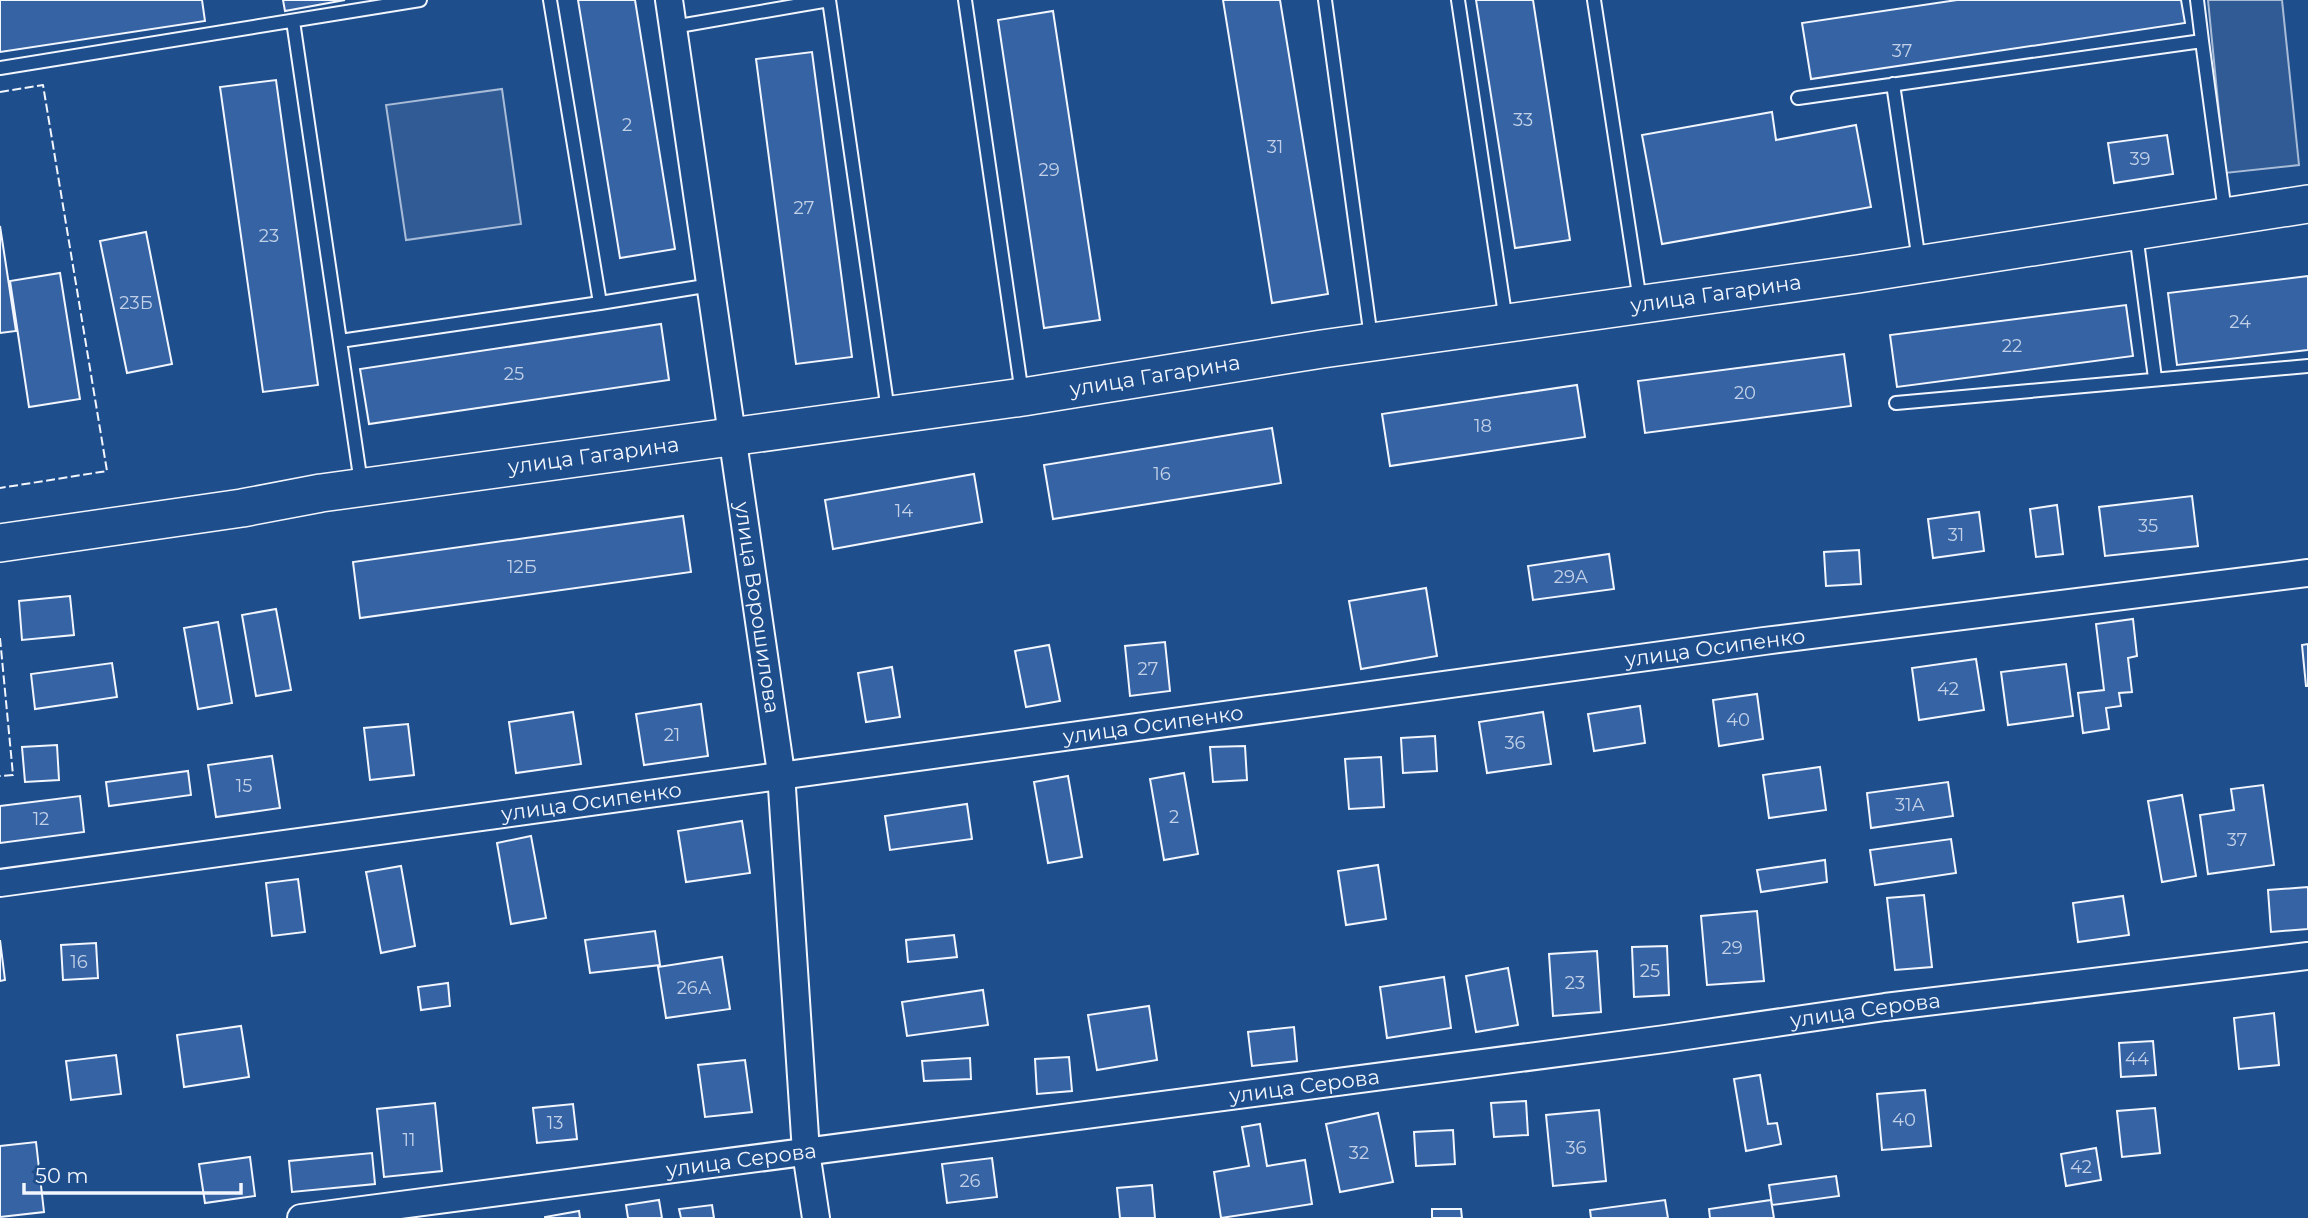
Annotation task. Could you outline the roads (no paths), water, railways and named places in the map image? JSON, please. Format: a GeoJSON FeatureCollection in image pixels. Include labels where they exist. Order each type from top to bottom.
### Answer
{"type":"FeatureCollection","features":[{"type":"Feature","properties":{"kind":"main road","name":"улица Гагарина"},"geometry":{"type":"LineString","coordinates":[[0,543],[362,488],[1023,397],[1506,321],[1641,305],[2308,204]]}},
{"type":"Feature","properties":{"kind":"street","name":"улица Ворошилова"},"geometry":{"type":"LineString","coordinates":[[669,0],[781,774],[806,1152],[816,1218]]}},
{"type":"Feature","properties":{"kind":"street","name":"улица Осипенко"},"geometry":{"type":"LineString","coordinates":[[0,883],[1798,636],[2308,573]]}},
{"type":"Feature","properties":{"kind":"street","name":"улица Серова"},"geometry":{"type":"LineString","coordinates":[[300,1218],[1885,1007],[2308,956]]}},
{"type":"Feature","properties":{"kind":"lane"},"geometry":{"type":"LineString","coordinates":[[0,68],[420,0]]}},
{"type":"Feature","properties":{"kind":"lane"},"geometry":{"type":"LineString","coordinates":[[550,0],[600,303]]}},
{"type":"Feature","properties":{"kind":"lane"},"geometry":{"type":"LineString","coordinates":[[673,27],[829,0],[889,415]]}},
{"type":"Feature","properties":{"kind":"lane"},"geometry":{"type":"LineString","coordinates":[[965,0],[1023,397]]}},
{"type":"Feature","properties":{"kind":"lane"},"geometry":{"type":"LineString","coordinates":[[1325,0],[1371,342]]}},
{"type":"Feature","properties":{"kind":"lane"},"geometry":{"type":"LineString","coordinates":[[1458,0],[1506,321]]}},
{"type":"Feature","properties":{"kind":"lane"},"geometry":{"type":"LineString","coordinates":[[1594,0],[1641,305]]}},
{"type":"Feature","properties":{"kind":"lane"},"geometry":{"type":"LineString","coordinates":[[2197,0],[2226,217]]}},
{"type":"Feature","properties":{"kind":"lane"},"geometry":{"type":"LineString","coordinates":[[293,21],[362,488]]}},
{"type":"Feature","properties":{"kind":"lane"},"geometry":{"type":"LineString","coordinates":[[1798,98],[2202,41]]}},
{"type":"Feature","properties":{"kind":"lane"},"geometry":{"type":"LineString","coordinates":[[1893,85],[1920,264]]}},
{"type":"Feature","properties":{"kind":"lane"},"geometry":{"type":"LineString","coordinates":[[2136,231],[2155,378]]}},
{"type":"Feature","properties":{"kind":"lane"},"geometry":{"type":"LineString","coordinates":[[340,341],[711,285]]}},
{"type":"Feature","properties":{"kind":"lane"},"geometry":{"type":"LineString","coordinates":[[1896,403],[2308,366]]}}]}
